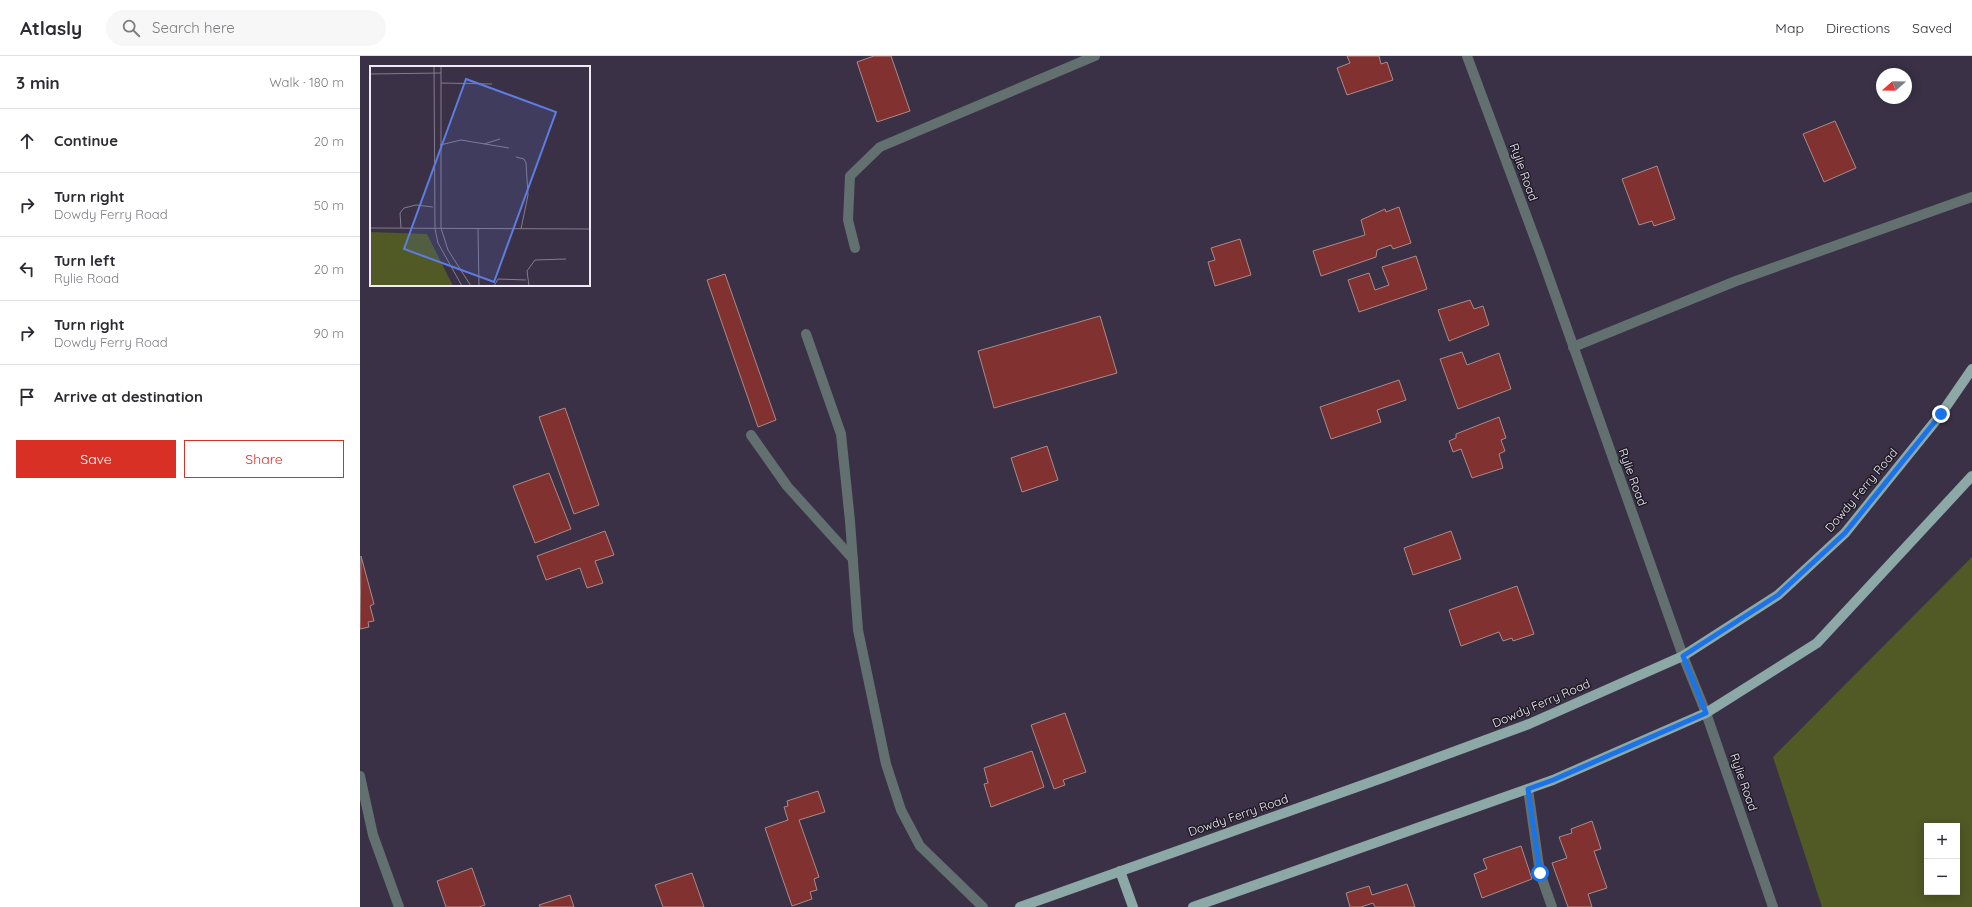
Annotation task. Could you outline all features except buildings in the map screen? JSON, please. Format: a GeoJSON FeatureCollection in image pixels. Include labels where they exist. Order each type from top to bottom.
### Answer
{"type":"FeatureCollection","features":[{"type":"Feature","properties":{"kind":"main road","name":"Dowdy Ferry Road"},"geometry":{"type":"LineString","coordinates":[[1020,907],[1529,724],[1683,656],[1778,595],[1845,533],[1941,414],[1972,369]]}},
{"type":"Feature","properties":{"kind":"main road"},"geometry":{"type":"LineString","coordinates":[[1193,907],[1553,780],[1706,713],[1817,643],[1972,476]]}},
{"type":"Feature","properties":{"kind":"main road"},"geometry":{"type":"LineString","coordinates":[[1120,871],[1133,907]]}},
{"type":"Feature","properties":{"kind":"street"},"geometry":{"type":"LineString","coordinates":[[855,248],[848,220],[850,176],[880,147],[1095,56]]}},
{"type":"Feature","properties":{"kind":"street","name":"Rylie Road"},"geometry":{"type":"LineString","coordinates":[[1467,56],[1574,346],[1683,656],[1706,713],[1773,907]]}},
{"type":"Feature","properties":{"kind":"street"},"geometry":{"type":"LineString","coordinates":[[1574,346],[1736,281],[1972,197]]}},
{"type":"Feature","properties":{"kind":"street"},"geometry":{"type":"LineString","coordinates":[[806,334],[841,434],[858,630],[886,764],[901,810],[920,846],[982,907]]}},
{"type":"Feature","properties":{"kind":"street"},"geometry":{"type":"LineString","coordinates":[[751,436],[787,486],[853,559]]}},
{"type":"Feature","properties":{"kind":"street"},"geometry":{"type":"LineString","coordinates":[[360,776],[373,835],[399,907]]}},
{"type":"Feature","properties":{"kind":"street"},"geometry":{"type":"LineString","coordinates":[[1528,789],[1540,873],[1552,907]]}},
{"type":"Feature","properties":{"kind":"green space"},"geometry":{"type":"Polygon","coordinates":[[[1972,557],[1972,907],[1822,907],[1773,757],[1972,557]]]}},
{"type":"Feature","properties":{"kind":"route"},"geometry":{"type":"LineString","coordinates":[[1540,873],[1528,789],[1553,780],[1706,713],[1683,656],[1778,595],[1845,533],[1941,414]]}}]}
